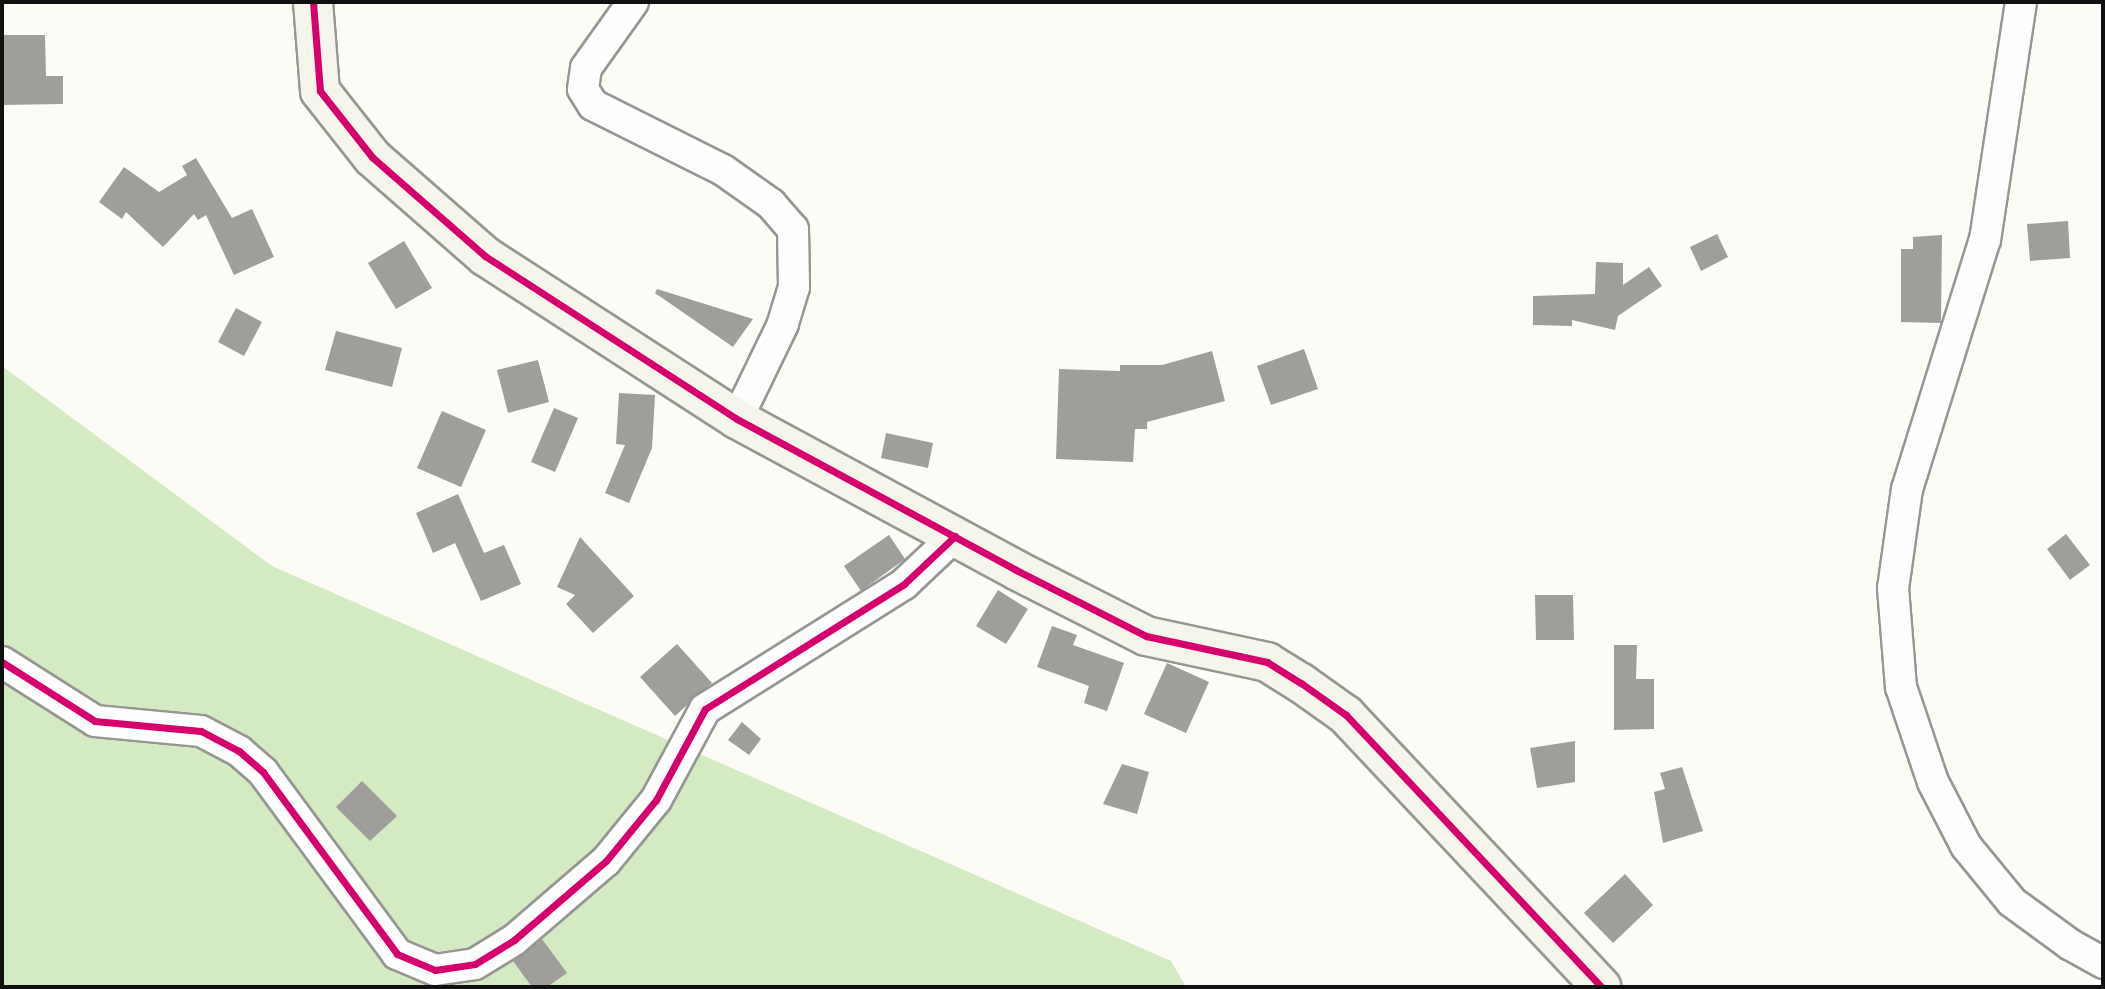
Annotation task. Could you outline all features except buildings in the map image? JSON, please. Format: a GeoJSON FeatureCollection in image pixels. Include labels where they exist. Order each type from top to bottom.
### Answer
{"type":"FeatureCollection","features":[{"type":"Feature","properties":{"kind":"street"},"geometry":{"type":"LineString","coordinates":[[313,2],[320,91],[373,158],[485,256],[737,419],[1146,636],[1267,662],[1335,707],[1601,987]]}},
{"type":"Feature","properties":{"kind":"street"},"geometry":{"type":"LineString","coordinates":[[633,2],[586,68],[583,89],[593,105],[723,170],[771,204],[793,229],[794,287],[787,311],[737,419]]}},
{"type":"Feature","properties":{"kind":"street"},"geometry":{"type":"LineString","coordinates":[[2021,2],[1985,239],[1907,489],[1893,588],[1895,612],[1902,687],[1933,782],[1966,846],[2012,902],[2071,945],[2103,963]]}},
{"type":"Feature","properties":{"kind":"street"},"geometry":{"type":"LineString","coordinates":[[2,662],[95,721],[201,731],[239,751],[263,772],[397,954],[435,970],[475,964],[513,940],[606,861],[656,800],[705,709],[905,584],[955,536]]}},
{"type":"Feature","properties":{"kind":"green space"},"geometry":{"type":"Polygon","coordinates":[[[2,366],[272,566],[1171,961],[1186,987],[2,987],[2,366]]]}},
{"type":"Feature","properties":{"kind":"cycle path"},"geometry":{"type":"LineString","coordinates":[[313,2],[320,91],[373,158],[485,256],[737,419],[1016,570],[1146,636],[1267,662],[1301,683],[1346,715],[1601,987]]}},
{"type":"Feature","properties":{"kind":"cycle path"},"geometry":{"type":"LineString","coordinates":[[2,662],[95,721],[201,731],[239,751],[263,772],[397,954],[435,970],[475,964],[514,940],[606,861],[656,800],[705,709],[904,584],[955,536]]}}]}
